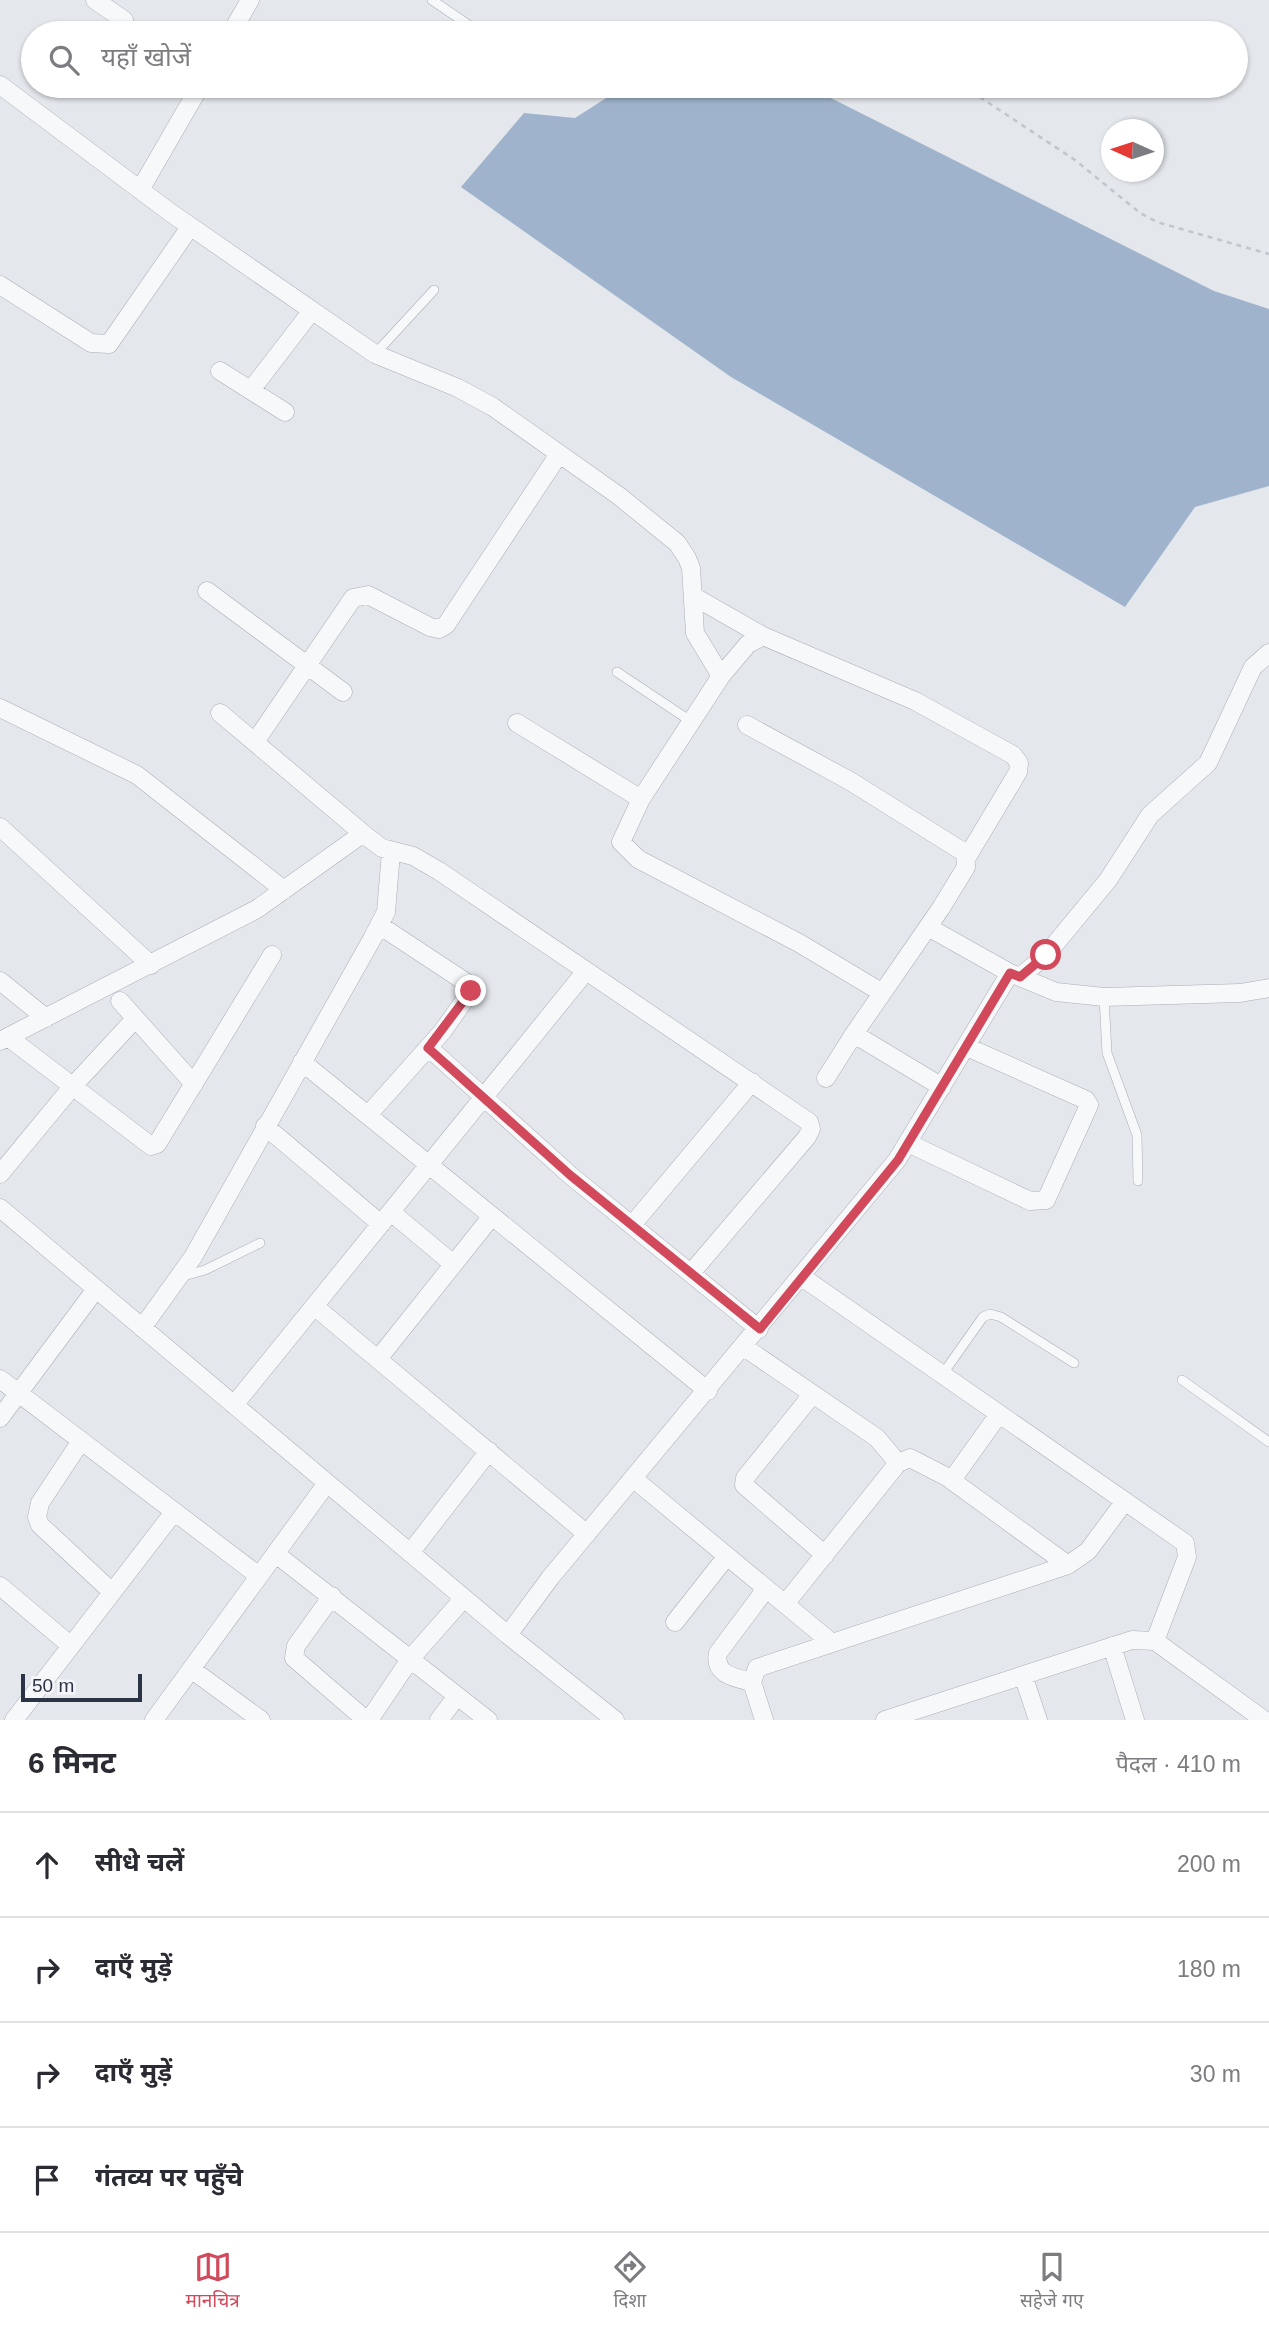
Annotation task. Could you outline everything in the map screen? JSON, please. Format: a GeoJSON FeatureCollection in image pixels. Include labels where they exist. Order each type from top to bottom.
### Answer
{"type":"FeatureCollection","features":[{"type":"Feature","properties":{"kind":"street"},"geometry":{"type":"LineString","coordinates":[[95,0],[124,20]]}},
{"type":"Feature","properties":{"kind":"street"},"geometry":{"type":"LineString","coordinates":[[238,21],[250,0]]}},
{"type":"Feature","properties":{"kind":"street"},"geometry":{"type":"LineString","coordinates":[[0,85],[190,227],[311,312],[375,354],[458,388],[493,407],[620,496],[677,543],[691,568],[695,633],[721,676]]}},
{"type":"Feature","properties":{"kind":"street"},"geometry":{"type":"LineString","coordinates":[[140,190],[193,98]]}},
{"type":"Feature","properties":{"kind":"street"},"geometry":{"type":"LineString","coordinates":[[0,285],[91,343],[103,346],[109,344],[190,227]]}},
{"type":"Feature","properties":{"kind":"street"},"geometry":{"type":"LineString","coordinates":[[251,390],[311,312]]}},
{"type":"Feature","properties":{"kind":"street"},"geometry":{"type":"LineString","coordinates":[[220,370],[285,412]]}},
{"type":"Feature","properties":{"kind":"street"},"geometry":{"type":"LineString","coordinates":[[255,742],[353,598],[368,595],[430,627],[439,629],[446,625],[559,454]]}},
{"type":"Feature","properties":{"kind":"street"},"geometry":{"type":"LineString","coordinates":[[207,591],[343,692]]}},
{"type":"Feature","properties":{"kind":"street"},"geometry":{"type":"LineString","coordinates":[[692,596],[763,636],[915,701],[1013,755],[1018,763],[1018,772],[966,859]]}},
{"type":"Feature","properties":{"kind":"street"},"geometry":{"type":"LineString","coordinates":[[763,636],[748,644],[721,676],[641,799],[621,842],[638,859],[799,943],[881,992]]}},
{"type":"Feature","properties":{"kind":"street"},"geometry":{"type":"LineString","coordinates":[[508,1635],[587,1534],[898,1160],[1015,975],[1052,949],[1108,880],[1150,815],[1208,763],[1253,667],[1269,653]]}},
{"type":"Feature","properties":{"kind":"street"},"geometry":{"type":"LineString","coordinates":[[0,708],[137,775],[284,890]]}},
{"type":"Feature","properties":{"kind":"street"},"geometry":{"type":"LineString","coordinates":[[142,1328],[193,1257],[386,912],[377,844],[220,713]]}},
{"type":"Feature","properties":{"kind":"street"},"geometry":{"type":"LineString","coordinates":[[517,723],[641,799]]}},
{"type":"Feature","properties":{"kind":"street"},"geometry":{"type":"LineString","coordinates":[[747,725],[850,781],[965,853],[966,867],[827,1077]]}},
{"type":"Feature","properties":{"kind":"street"},"geometry":{"type":"LineString","coordinates":[[0,827],[151,965]]}},
{"type":"Feature","properties":{"kind":"street"},"geometry":{"type":"LineString","coordinates":[[272,954],[157,1144],[151,1146],[4,1039],[257,909],[358,837],[413,856],[439,870],[803,1116],[811,1129],[691,1273]]}},
{"type":"Feature","properties":{"kind":"street"},"geometry":{"type":"LineString","coordinates":[[368,1115],[428,1048],[467,998],[470,985],[379,925]]}},
{"type":"Feature","properties":{"kind":"street"},"geometry":{"type":"LineString","coordinates":[[928,927],[1015,975],[1055,992],[1104,997],[1240,993],[1269,988]]}},
{"type":"Feature","properties":{"kind":"street"},"geometry":{"type":"LineString","coordinates":[[234,1405],[586,971]]}},
{"type":"Feature","properties":{"kind":"street"},"geometry":{"type":"LineString","coordinates":[[0,981],[46,1018]]}},
{"type":"Feature","properties":{"kind":"street"},"geometry":{"type":"LineString","coordinates":[[120,1001],[194,1084]]}},
{"type":"Feature","properties":{"kind":"street"},"geometry":{"type":"LineString","coordinates":[[0,1174],[72,1087],[135,1019]]}},
{"type":"Feature","properties":{"kind":"street"},"geometry":{"type":"LineString","coordinates":[[854,1034],[942,1087]]}},
{"type":"Feature","properties":{"kind":"street"},"geometry":{"type":"LineString","coordinates":[[908,1143],[1030,1201],[1046,1200],[1089,1105],[1086,1100],[967,1047]]}},
{"type":"Feature","properties":{"kind":"street"},"geometry":{"type":"LineString","coordinates":[[428,1048],[632,1225],[760,1329]]}},
{"type":"Feature","properties":{"kind":"street"},"geometry":{"type":"LineString","coordinates":[[302,1062],[708,1391]]}},
{"type":"Feature","properties":{"kind":"street"},"geometry":{"type":"LineString","coordinates":[[632,1225],[752,1082]]}},
{"type":"Feature","properties":{"kind":"street"},"geometry":{"type":"LineString","coordinates":[[265,1126],[386,1218],[452,1263]]}},
{"type":"Feature","properties":{"kind":"street"},"geometry":{"type":"LineString","coordinates":[[0,1208],[605,1716]]}},
{"type":"Feature","properties":{"kind":"street"},"geometry":{"type":"LineString","coordinates":[[378,1359],[492,1216]]}},
{"type":"Feature","properties":{"kind":"street"},"geometry":{"type":"LineString","coordinates":[[802,1277],[1185,1543],[1188,1550],[1155,1641]]}},
{"type":"Feature","properties":{"kind":"street"},"geometry":{"type":"LineString","coordinates":[[0,1418],[96,1289]]}},
{"type":"Feature","properties":{"kind":"street"},"geometry":{"type":"LineString","coordinates":[[314,1306],[587,1534]]}},
{"type":"Feature","properties":{"kind":"street"},"geometry":{"type":"LineString","coordinates":[[744,1347],[877,1438],[898,1463]]}},
{"type":"Feature","properties":{"kind":"street"},"geometry":{"type":"LineString","coordinates":[[0,1380],[259,1576]]}},
{"type":"Feature","properties":{"kind":"street"},"geometry":{"type":"LineString","coordinates":[[812,1395],[745,1478],[744,1485],[825,1555]]}},
{"type":"Feature","properties":{"kind":"street"},"geometry":{"type":"LineString","coordinates":[[947,1478],[959,1472],[999,1414]]}},
{"type":"Feature","properties":{"kind":"street"},"geometry":{"type":"LineString","coordinates":[[82,1441],[40,1503],[37,1517],[40,1525],[111,1592]]}},
{"type":"Feature","properties":{"kind":"street"},"geometry":{"type":"LineString","coordinates":[[410,1553],[489,1451]]}},
{"type":"Feature","properties":{"kind":"street"},"geometry":{"type":"LineString","coordinates":[[785,1604],[898,1463],[911,1458],[947,1478],[1068,1565]]}},
{"type":"Feature","properties":{"kind":"street"},"geometry":{"type":"LineString","coordinates":[[634,1479],[832,1643]]}},
{"type":"Feature","properties":{"kind":"street"},"geometry":{"type":"LineString","coordinates":[[154,1720],[327,1483]]}},
{"type":"Feature","properties":{"kind":"street"},"geometry":{"type":"LineString","coordinates":[[764,1720],[752,1682],[757,1668],[1068,1565],[1088,1551],[1125,1501]]}},
{"type":"Feature","properties":{"kind":"street"},"geometry":{"type":"LineString","coordinates":[[13,1720],[174,1512]]}},
{"type":"Feature","properties":{"kind":"street"},"geometry":{"type":"LineString","coordinates":[[276,1553],[488,1720]]}},
{"type":"Feature","properties":{"kind":"street"},"geometry":{"type":"LineString","coordinates":[[675,1622],[727,1556]]}},
{"type":"Feature","properties":{"kind":"street"},"geometry":{"type":"LineString","coordinates":[[0,1586],[70,1645]]}},
{"type":"Feature","properties":{"kind":"street"},"geometry":{"type":"LineString","coordinates":[[752,1682],[730,1676],[718,1667],[716,1660],[718,1653],[766,1589]]}},
{"type":"Feature","properties":{"kind":"street"},"geometry":{"type":"LineString","coordinates":[[332,1597],[296,1646],[294,1658],[367,1720],[411,1658],[464,1598]]}},
{"type":"Feature","properties":{"kind":"street"},"geometry":{"type":"LineString","coordinates":[[886,1720],[1132,1640],[1155,1641],[1264,1720]]}},
{"type":"Feature","properties":{"kind":"street"},"geometry":{"type":"LineString","coordinates":[[1112,1646],[1135,1720]]}},
{"type":"Feature","properties":{"kind":"street"},"geometry":{"type":"LineString","coordinates":[[191,1669],[261,1720]]}},
{"type":"Feature","properties":{"kind":"street"},"geometry":{"type":"LineString","coordinates":[[1023,1675],[1038,1720]]}},
{"type":"Feature","properties":{"kind":"street"},"geometry":{"type":"LineString","coordinates":[[439,1720],[457,1696]]}},
{"type":"Feature","properties":{"kind":"lane"},"geometry":{"type":"LineString","coordinates":[[432,0],[463,21]]}},
{"type":"Feature","properties":{"kind":"lane"},"geometry":{"type":"LineString","coordinates":[[375,354],[434,290]]}},
{"type":"Feature","properties":{"kind":"lane"},"geometry":{"type":"LineString","coordinates":[[617,672],[692,722]]}},
{"type":"Feature","properties":{"kind":"lane"},"geometry":{"type":"LineString","coordinates":[[1104,997],[1107,1053],[1137,1135],[1138,1181]]}},
{"type":"Feature","properties":{"kind":"lane"},"geometry":{"type":"LineString","coordinates":[[179,1278],[205,1270],[260,1243]]}},
{"type":"Feature","properties":{"kind":"lane"},"geometry":{"type":"LineString","coordinates":[[942,1375],[983,1317],[990,1314],[1001,1317],[1074,1363]]}},
{"type":"Feature","properties":{"kind":"lane"},"geometry":{"type":"LineString","coordinates":[[1182,1380],[1269,1441]]}},
{"type":"Feature","properties":{"kind":"path"},"geometry":{"type":"LineString","coordinates":[[981,98],[1075,160],[1140,213],[1157,222],[1269,254]]}},
{"type":"Feature","properties":{"kind":"water"},"geometry":{"type":"Polygon","coordinates":[[[606,98],[831,98],[1214,291],[1269,309],[1269,486],[1195,507],[1125,607],[731,377],[461,187],[524,113],[575,118],[606,98]]]}},
{"type":"Feature","properties":{"kind":"route"},"geometry":{"type":"LineString","coordinates":[[471,991],[428,1048],[570,1175],[760,1329],[898,1160],[992,1008],[1010,973],[1020,977],[1046,955]]}}]}
